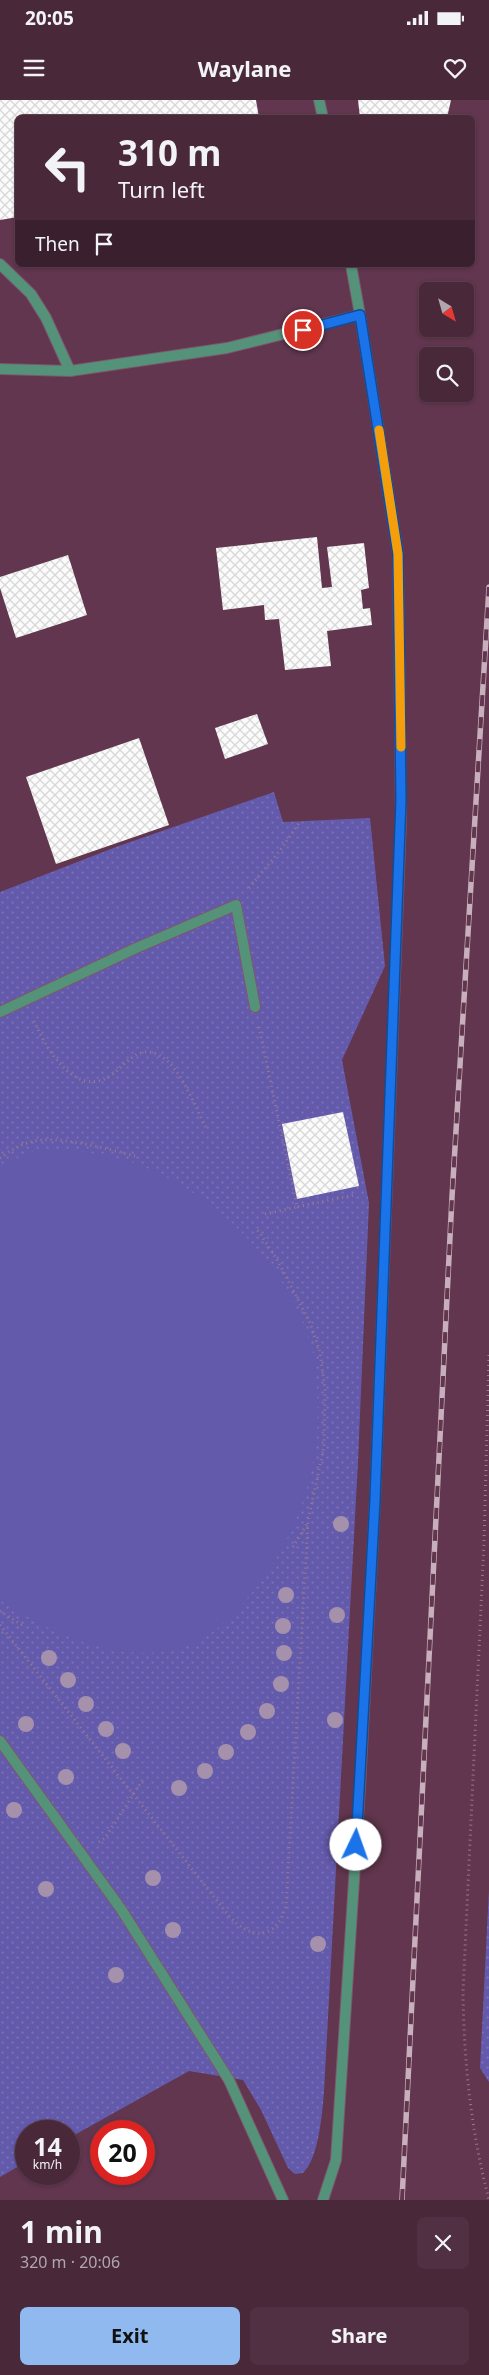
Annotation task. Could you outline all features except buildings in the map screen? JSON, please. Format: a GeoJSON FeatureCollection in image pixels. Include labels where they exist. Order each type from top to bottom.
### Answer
{"type":"FeatureCollection","features":[{"type":"Feature","properties":{"kind":"lane"},"geometry":{"type":"LineString","coordinates":[[320,100],[322,115]]}},
{"type":"Feature","properties":{"kind":"lane"},"geometry":{"type":"LineString","coordinates":[[0,264],[31,294],[46,318],[70,372]]}},
{"type":"Feature","properties":{"kind":"lane"},"geometry":{"type":"LineString","coordinates":[[323,2200],[336,2160],[360,1787],[375,1500],[401,818],[401,672],[398,554],[351,267]]}},
{"type":"Feature","properties":{"kind":"lane"},"geometry":{"type":"LineString","coordinates":[[0,369],[70,372],[227,348],[360,315]]}},
{"type":"Feature","properties":{"kind":"lane"},"geometry":{"type":"LineString","coordinates":[[0,1012],[236,905],[255,1007]]}},
{"type":"Feature","properties":{"kind":"lane"},"geometry":{"type":"LineString","coordinates":[[0,1741],[120,1909],[229,2080],[283,2200]]}},
{"type":"Feature","properties":{"kind":"path"},"geometry":{"type":"LineString","coordinates":[[236,905],[282,848],[300,821]]}},
{"type":"Feature","properties":{"kind":"path"},"geometry":{"type":"LineString","coordinates":[[24,1000],[51,1053],[66,1071],[77,1077],[95,1081],[111,1075],[134,1055],[151,1053],[159,1055],[178,1075],[206,1128]]}},
{"type":"Feature","properties":{"kind":"path"},"geometry":{"type":"LineString","coordinates":[[255,1007],[297,1207]]}},
{"type":"Feature","properties":{"kind":"path"},"geometry":{"type":"LineString","coordinates":[[0,1158],[28,1142],[42,1141],[79,1143],[135,1156]]}},
{"type":"Feature","properties":{"kind":"path"},"geometry":{"type":"LineString","coordinates":[[265,1214],[354,1195]]}},
{"type":"Feature","properties":{"kind":"path"},"geometry":{"type":"LineString","coordinates":[[0,1625],[239,1928],[256,1934],[264,1933],[278,1923],[286,1906],[308,1521],[324,1447],[325,1389],[320,1352],[300,1300],[257,1229]]}},
{"type":"Feature","properties":{"kind":"path"},"geometry":{"type":"LineString","coordinates":[[489,1355],[484,1542],[463,1992],[464,2047],[470,2110],[489,2200]]}},
{"type":"Feature","properties":{"kind":"path"},"geometry":{"type":"LineString","coordinates":[[293,1546],[308,1521]]}},
{"type":"Feature","properties":{"kind":"path"},"geometry":{"type":"LineString","coordinates":[[0,1611],[22,1625]]}},
{"type":"Feature","properties":{"kind":"path"},"geometry":{"type":"LineString","coordinates":[[82,1855],[105,1838],[144,1778]]}},
{"type":"Feature","properties":{"kind":"shaded area"},"geometry":{"type":"Polygon","coordinates":[[[274,792],[283,822],[370,818],[385,966],[342,1060],[369,1203],[358,1462],[324,2092],[316,2147],[313,2157],[303,2173],[295,2174],[288,2168],[261,2110],[243,2080],[189,2071],[101,2120],[90,2120],[90,2126],[80,2132],[80,2120],[15,2120],[15,2168],[0,2177],[0,892],[116,847],[274,792]]]}},
{"type":"Feature","properties":{"kind":"shaded area"},"geometry":{"type":"Polygon","coordinates":[[[45,1149],[90,1153],[134,1163],[164,1176],[193,1193],[220,1213],[245,1236],[267,1261],[286,1289],[301,1319],[312,1350],[318,1408],[317,1435],[308,1486],[289,1535],[261,1581],[234,1613],[200,1640],[174,1650],[151,1653],[128,1652],[82,1642],[40,1623],[0,1600],[0,1169],[24,1154],[45,1149]]]}},
{"type":"Feature","properties":{"kind":"shaded area"},"geometry":{"type":"Polygon","coordinates":[[[489,1889],[489,2082],[480,2068],[489,1889]]]}},
{"type":"Feature","properties":{"kind":"railway"},"geometry":{"type":"LineString","coordinates":[[402,2200],[452,1197],[489,587]]}},
{"type":"Feature","properties":{"kind":"slow traffic"},"geometry":{"type":"LineString","coordinates":[[379,430],[398,554],[401,747]]}},
{"type":"Feature","properties":{"kind":"route"},"geometry":{"type":"LineString","coordinates":[[303,330],[360,315],[398,554],[401,672],[401,818],[375,1500],[356,1845]]}}]}
